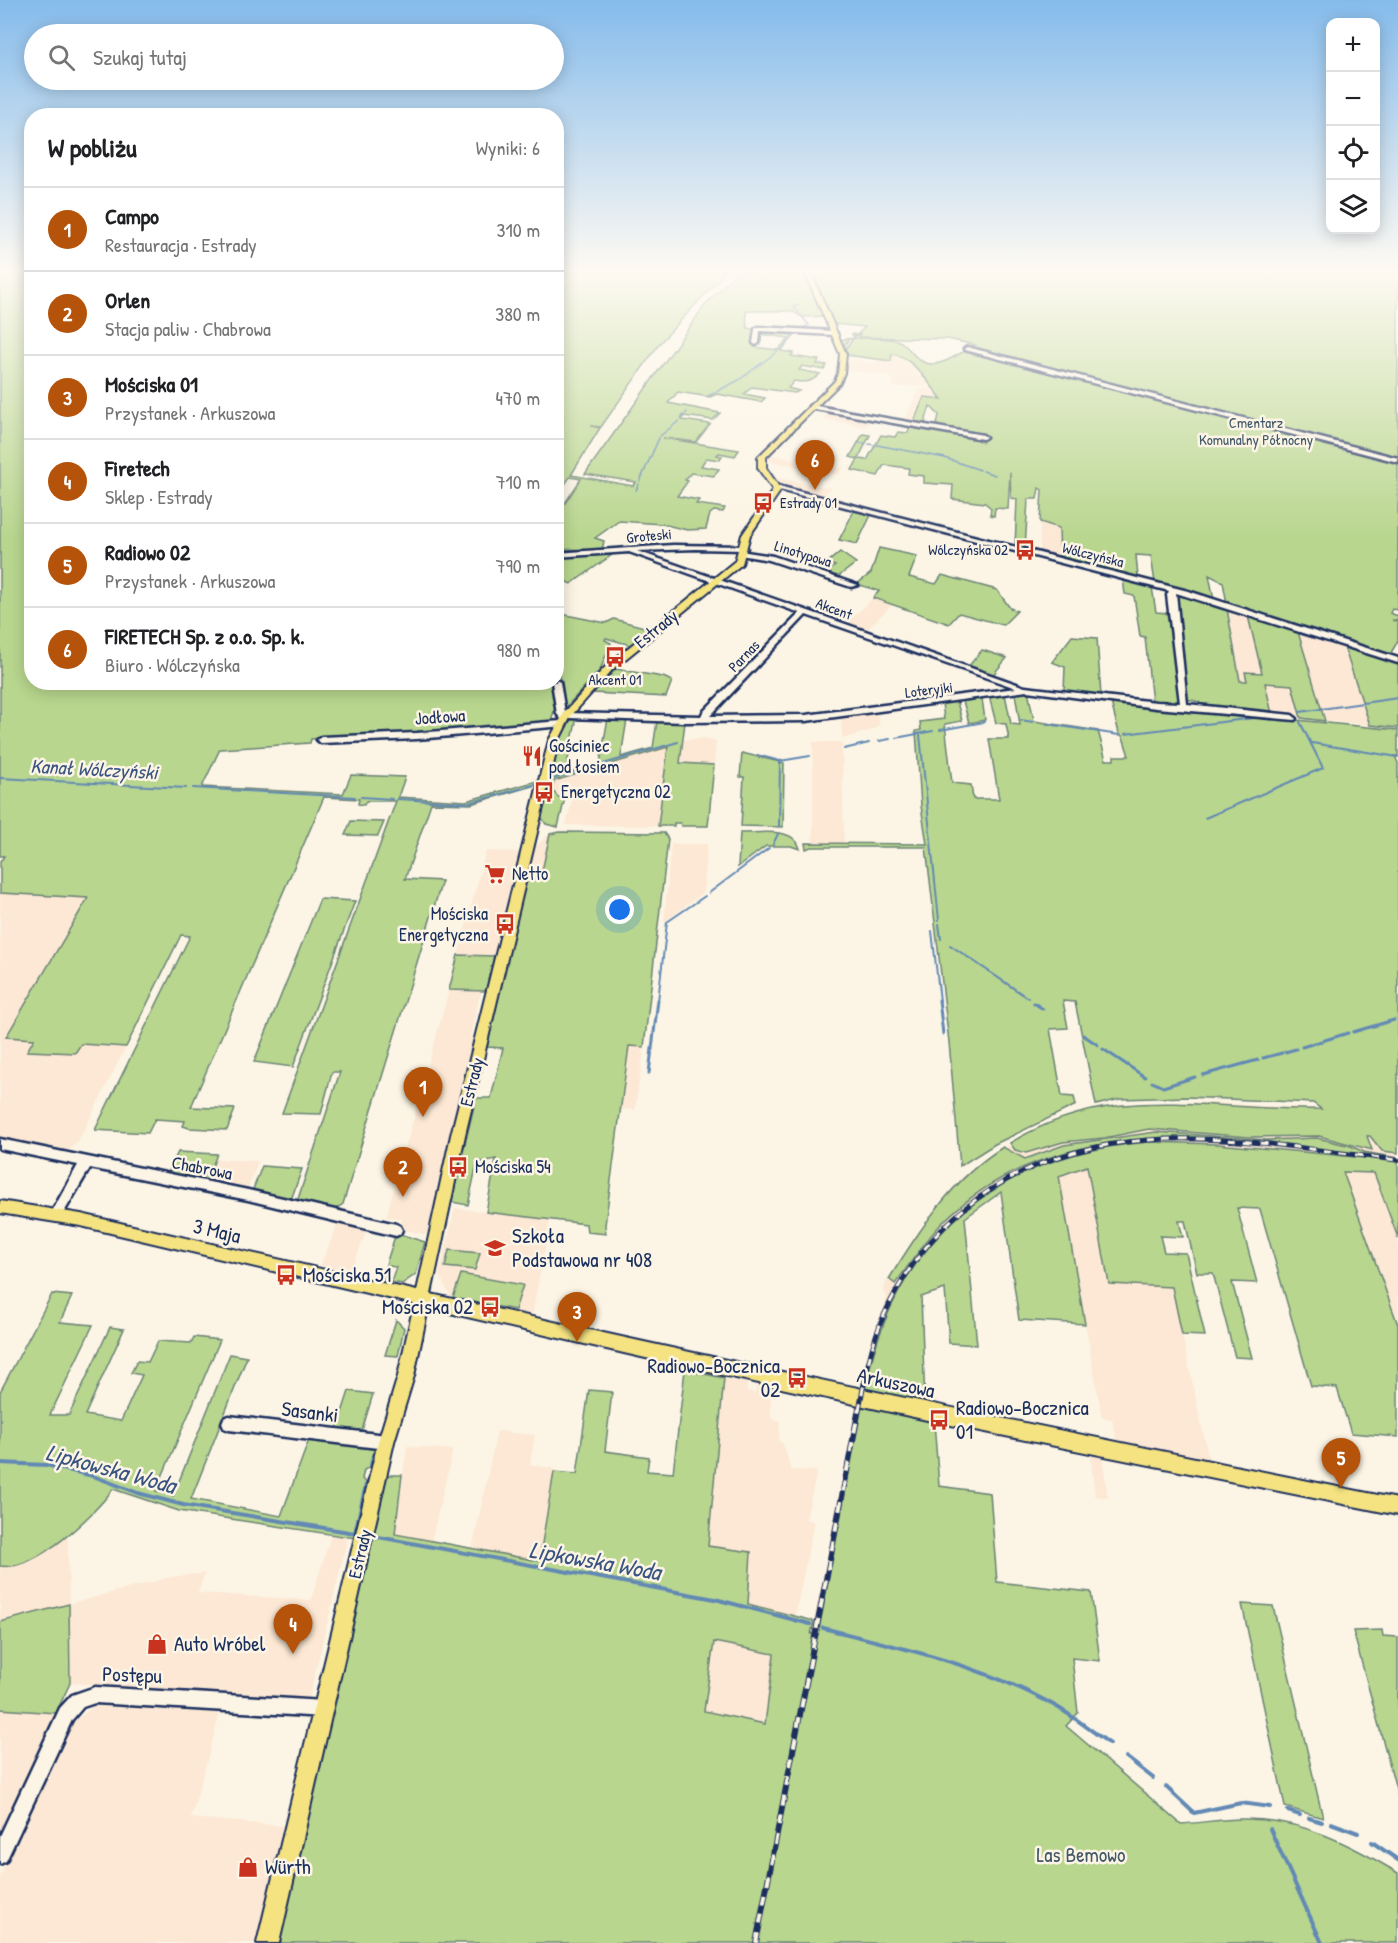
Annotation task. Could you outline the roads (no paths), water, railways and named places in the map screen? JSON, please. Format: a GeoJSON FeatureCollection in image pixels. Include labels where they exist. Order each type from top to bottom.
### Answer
{"type":"FeatureCollection","features":[{"type":"Feature","properties":{"kind":"main road"},"geometry":{"type":"LineString","coordinates":[[778,488],[763,469],[761,460],[773,444],[840,378],[843,359]]}},
{"type":"Feature","properties":{"kind":"main road","name":"Estrady"},"geometry":{"type":"LineString","coordinates":[[268,1943],[386,1442],[405,1379],[458,1135],[546,769],[565,719],[610,667],[739,562],[746,535],[778,488]]}},
{"type":"Feature","properties":{"kind":"main road","name":"3 Maja"},"geometry":{"type":"LineString","coordinates":[[0,1207],[56,1215],[422,1300]]}},
{"type":"Feature","properties":{"kind":"main road","name":"Arkuszowa"},"geometry":{"type":"LineString","coordinates":[[422,1300],[941,1415],[1398,1507]]}},
{"type":"Feature","properties":{"kind":"street"},"geometry":{"type":"LineString","coordinates":[[1005,359],[1398,460]]}},
{"type":"Feature","properties":{"kind":"street"},"geometry":{"type":"LineString","coordinates":[[811,407],[983,437]]}},
{"type":"Feature","properties":{"kind":"street","name":"Wólczyńska"},"geometry":{"type":"LineString","coordinates":[[778,488],[1173,590],[1398,661]]}},
{"type":"Feature","properties":{"kind":"street","name":"Groteski"},"geometry":{"type":"LineString","coordinates":[[564,555],[633,552],[660,547],[743,551]]}},
{"type":"Feature","properties":{"kind":"street","name":"Linotypowa"},"geometry":{"type":"LineString","coordinates":[[743,551],[854,585]]}},
{"type":"Feature","properties":{"kind":"street","name":"Akcent"},"geometry":{"type":"LineString","coordinates":[[633,552],[908,650],[1027,689]]}},
{"type":"Feature","properties":{"kind":"street"},"geometry":{"type":"LineString","coordinates":[[1173,590],[1171,595],[1184,703],[1181,706]]}},
{"type":"Feature","properties":{"kind":"street","name":"Parnas"},"geometry":{"type":"LineString","coordinates":[[705,719],[706,714],[805,612]]}},
{"type":"Feature","properties":{"kind":"street","name":"Loteryjki"},"geometry":{"type":"LineString","coordinates":[[565,719],[705,719],[840,715],[1027,689],[1156,705],[1292,718]]}},
{"type":"Feature","properties":{"kind":"street"},"geometry":{"type":"LineString","coordinates":[[557,690],[561,714],[565,719]]}},
{"type":"Feature","properties":{"kind":"street","name":"Jodłowa"},"geometry":{"type":"LineString","coordinates":[[321,740],[417,736],[565,719]]}},
{"type":"Feature","properties":{"kind":"street","name":"Chabrowa"},"geometry":{"type":"LineString","coordinates":[[0,1144],[248,1195],[396,1230]]}},
{"type":"Feature","properties":{"kind":"street"},"geometry":{"type":"LineString","coordinates":[[56,1215],[86,1162]]}},
{"type":"Feature","properties":{"kind":"street","name":"Sasanki"},"geometry":{"type":"LineString","coordinates":[[229,1423],[386,1442]]}},
{"type":"Feature","properties":{"kind":"street","name":"Postępu"},"geometry":{"type":"LineString","coordinates":[[0,1855],[66,1714],[85,1697],[95,1695],[323,1709]]}},
{"type":"Feature","properties":{"kind":"waterway"},"geometry":{"type":"LineString","coordinates":[[708,396],[739,380],[768,359]]}},
{"type":"Feature","properties":{"kind":"waterway"},"geometry":{"type":"LineString","coordinates":[[681,419],[683,415]]}},
{"type":"Feature","properties":{"kind":"waterway"},"geometry":{"type":"LineString","coordinates":[[660,436],[679,421]]}},
{"type":"Feature","properties":{"kind":"waterway"},"geometry":{"type":"LineString","coordinates":[[640,481],[659,438]]}},
{"type":"Feature","properties":{"kind":"waterway"},"geometry":{"type":"LineString","coordinates":[[858,443],[865,443]]}},
{"type":"Feature","properties":{"kind":"waterway"},"geometry":{"type":"LineString","coordinates":[[869,444],[874,445]]}},
{"type":"Feature","properties":{"kind":"waterway"},"geometry":{"type":"LineString","coordinates":[[877,445],[945,458],[980,470]]}},
{"type":"Feature","properties":{"kind":"waterway"},"geometry":{"type":"LineString","coordinates":[[983,471],[995,475]]}},
{"type":"Feature","properties":{"kind":"waterway"},"geometry":{"type":"LineString","coordinates":[[636,490],[639,484]]}},
{"type":"Feature","properties":{"kind":"waterway","name":"Kanał Wólczyński"},"geometry":{"type":"LineString","coordinates":[[1300,712],[1398,698]]}},
{"type":"Feature","properties":{"kind":"waterway","name":"Kanał Wólczyński"},"geometry":{"type":"LineString","coordinates":[[1125,734],[1262,717]]}},
{"type":"Feature","properties":{"kind":"waterway","name":"Kanał Wólczyński"},"geometry":{"type":"LineString","coordinates":[[1021,720],[1033,722]]}},
{"type":"Feature","properties":{"kind":"waterway","name":"Kanał Wólczyński"},"geometry":{"type":"LineString","coordinates":[[940,730],[984,722]]}},
{"type":"Feature","properties":{"kind":"waterway"},"geometry":{"type":"LineString","coordinates":[[1205,818],[1323,768],[1300,722]]}},
{"type":"Feature","properties":{"kind":"waterway","name":"Kanał Wólczyński"},"geometry":{"type":"LineString","coordinates":[[1047,724],[1119,735]]}},
{"type":"Feature","properties":{"kind":"waterway","name":"Kanał Wólczyński"},"geometry":{"type":"LineString","coordinates":[[896,738],[933,731]]}},
{"type":"Feature","properties":{"kind":"waterway"},"geometry":{"type":"LineString","coordinates":[[920,735],[939,920]]}},
{"type":"Feature","properties":{"kind":"waterway","name":"Kanał Wólczyński"},"geometry":{"type":"LineString","coordinates":[[879,741],[890,739]]}},
{"type":"Feature","properties":{"kind":"waterway","name":"Kanał Wólczyński"},"geometry":{"type":"LineString","coordinates":[[549,780],[678,742]]}},
{"type":"Feature","properties":{"kind":"waterway","name":"Kanał Wólczyński"},"geometry":{"type":"LineString","coordinates":[[844,749],[869,743]]}},
{"type":"Feature","properties":{"kind":"waterway"},"geometry":{"type":"LineString","coordinates":[[1312,743],[1398,757]]}},
{"type":"Feature","properties":{"kind":"waterway","name":"Kanał Wólczyński"},"geometry":{"type":"LineString","coordinates":[[757,755],[780,761]]}},
{"type":"Feature","properties":{"kind":"waterway","name":"Kanał Wólczyński"},"geometry":{"type":"LineString","coordinates":[[780,761],[810,756]]}},
{"type":"Feature","properties":{"kind":"waterway"},"geometry":{"type":"LineString","coordinates":[[779,826],[780,761]]}},
{"type":"Feature","properties":{"kind":"waterway","name":"Kanał Wólczyński"},"geometry":{"type":"LineString","coordinates":[[0,778],[186,788]]}},
{"type":"Feature","properties":{"kind":"waterway","name":"Kanał Wólczyński"},"geometry":{"type":"LineString","coordinates":[[397,799],[468,803],[537,784]]}},
{"type":"Feature","properties":{"kind":"waterway","name":"Kanał Wólczyński"},"geometry":{"type":"LineString","coordinates":[[193,788],[355,797]]}},
{"type":"Feature","properties":{"kind":"waterway","name":"Kanał Wólczyński"},"geometry":{"type":"LineString","coordinates":[[361,797],[392,799]]}},
{"type":"Feature","properties":{"kind":"waterway"},"geometry":{"type":"LineString","coordinates":[[773,844],[778,834]]}},
{"type":"Feature","properties":{"kind":"waterway"},"geometry":{"type":"LineString","coordinates":[[709,893],[769,848]]}},
{"type":"Feature","properties":{"kind":"waterway"},"geometry":{"type":"LineString","coordinates":[[658,1001],[667,922],[705,896]]}},
{"type":"Feature","properties":{"kind":"waterway"},"geometry":{"type":"LineString","coordinates":[[939,924],[941,939]]}},
{"type":"Feature","properties":{"kind":"waterway"},"geometry":{"type":"LineString","coordinates":[[932,931],[940,1001]]}},
{"type":"Feature","properties":{"kind":"waterway"},"geometry":{"type":"LineString","coordinates":[[950,945],[1028,998]]}},
{"type":"Feature","properties":{"kind":"waterway"},"geometry":{"type":"LineString","coordinates":[[649,1073],[658,1000]]}},
{"type":"Feature","properties":{"kind":"waterway"},"geometry":{"type":"LineString","coordinates":[[939,1000],[943,1034]]}},
{"type":"Feature","properties":{"kind":"waterway"},"geometry":{"type":"LineString","coordinates":[[1034,1003],[1043,1009]]}},
{"type":"Feature","properties":{"kind":"waterway"},"geometry":{"type":"LineString","coordinates":[[1353,1032],[1394,1020]]}},
{"type":"Feature","properties":{"kind":"waterway"},"geometry":{"type":"LineString","coordinates":[[1302,1047],[1348,1033]]}},
{"type":"Feature","properties":{"kind":"waterway"},"geometry":{"type":"LineString","coordinates":[[1083,1035],[1098,1045]]}},
{"type":"Feature","properties":{"kind":"waterway"},"geometry":{"type":"LineString","coordinates":[[1103,1049],[1145,1077]]}},
{"type":"Feature","properties":{"kind":"waterway"},"geometry":{"type":"LineString","coordinates":[[1285,1052],[1296,1049]]}},
{"type":"Feature","properties":{"kind":"waterway"},"geometry":{"type":"LineString","coordinates":[[1263,1058],[1282,1053]]}},
{"type":"Feature","properties":{"kind":"waterway"},"geometry":{"type":"LineString","coordinates":[[1203,1075],[1258,1060]]}},
{"type":"Feature","properties":{"kind":"waterway"},"geometry":{"type":"LineString","coordinates":[[1152,1082],[1163,1087],[1195,1077]]}},
{"type":"Feature","properties":{"kind":"waterway"},"geometry":{"type":"LineString","coordinates":[[371,1466],[373,1456]]}},
{"type":"Feature","properties":{"kind":"waterway","name":"Lipkowska Woda"},"geometry":{"type":"LineString","coordinates":[[0,1463],[46,1465],[93,1476],[138,1493],[183,1505],[355,1533],[366,1485]]}},
{"type":"Feature","properties":{"kind":"waterway","name":"Lipkowska Woda"},"geometry":{"type":"LineString","coordinates":[[373,1536],[715,1599],[810,1624]]}},
{"type":"Feature","properties":{"kind":"waterway","name":"Lipkowska Woda"},"geometry":{"type":"LineString","coordinates":[[823,1628],[943,1660],[1001,1680],[1057,1707],[1110,1744]]}},
{"type":"Feature","properties":{"kind":"waterway","name":"Lipkowska Woda"},"geometry":{"type":"LineString","coordinates":[[1126,1757],[1153,1778]]}},
{"type":"Feature","properties":{"kind":"waterway","name":"Lipkowska Woda"},"geometry":{"type":"LineString","coordinates":[[1166,1787],[1194,1813],[1241,1803],[1270,1807]]}},
{"type":"Feature","properties":{"kind":"waterway","name":"Lipkowska Woda"},"geometry":{"type":"LineString","coordinates":[[1288,1811],[1300,1815]]}},
{"type":"Feature","properties":{"kind":"waterway","name":"Lipkowska Woda"},"geometry":{"type":"LineString","coordinates":[[1309,1818],[1322,1822]]}},
{"type":"Feature","properties":{"kind":"waterway","name":"Lipkowska Woda"},"geometry":{"type":"LineString","coordinates":[[1331,1823],[1358,1833]]}},
{"type":"Feature","properties":{"kind":"waterway"},"geometry":{"type":"LineString","coordinates":[[1270,1829],[1322,1943]]}},
{"type":"Feature","properties":{"kind":"waterway","name":"Lipkowska Woda"},"geometry":{"type":"LineString","coordinates":[[1372,1842],[1398,1860]]}},
{"type":"Feature","properties":{"kind":"railway"},"geometry":{"type":"LineString","coordinates":[[859,1410],[876,1336],[885,1313],[906,1275],[931,1242],[959,1213],[991,1189],[1027,1170],[1065,1155],[1105,1145],[1179,1139],[1242,1141],[1398,1160]]}},
{"type":"Feature","properties":{"kind":"railway"},"geometry":{"type":"LineString","coordinates":[[756,1943],[859,1408]]}},
{"type":"Feature","properties":{"kind":"place","name":"FIRETECH Sp. z o.o. Sp. k."},"geometry":{"type":"Point","coordinates":[815,490]}},
{"type":"Feature","properties":{"kind":"place","name":"Estrady 01"},"geometry":{"type":"Point","coordinates":[763,503]}},
{"type":"Feature","properties":{"kind":"place","name":"Wólczyńska 02"},"geometry":{"type":"Point","coordinates":[1025,550]}},
{"type":"Feature","properties":{"kind":"place","name":"Akcent 01"},"geometry":{"type":"Point","coordinates":[615,657]}},
{"type":"Feature","properties":{"kind":"place","name":"Gościniec pod łosiem"},"geometry":{"type":"Point","coordinates":[532,756]}},
{"type":"Feature","properties":{"kind":"place","name":"Energetyczna 02"},"geometry":{"type":"Point","coordinates":[544,792]}},
{"type":"Feature","properties":{"kind":"place","name":"Netto"},"geometry":{"type":"Point","coordinates":[495,874]}},
{"type":"Feature","properties":{"kind":"place","name":"Mościska Energetyczna"},"geometry":{"type":"Point","coordinates":[505,924]}},
{"type":"Feature","properties":{"kind":"place","name":"Campo"},"geometry":{"type":"Point","coordinates":[423,1117]}},
{"type":"Feature","properties":{"kind":"place","name":"Mościska 54"},"geometry":{"type":"Point","coordinates":[458,1167]}},
{"type":"Feature","properties":{"kind":"place","name":"Orlen"},"geometry":{"type":"Point","coordinates":[403,1197]}},
{"type":"Feature","properties":{"kind":"place","name":"Szkoła Podstawowa nr 408"},"geometry":{"type":"Point","coordinates":[495,1248]}},
{"type":"Feature","properties":{"kind":"place","name":"Mościska 51"},"geometry":{"type":"Point","coordinates":[286,1275]}},
{"type":"Feature","properties":{"kind":"place","name":"Mościska 02"},"geometry":{"type":"Point","coordinates":[490,1307]}},
{"type":"Feature","properties":{"kind":"place","name":"Mościska 01"},"geometry":{"type":"Point","coordinates":[577,1342]}},
{"type":"Feature","properties":{"kind":"place","name":"Radiowo-Bocznica 02"},"geometry":{"type":"Point","coordinates":[797,1378]}},
{"type":"Feature","properties":{"kind":"place","name":"Radiowo-Bocznica 01"},"geometry":{"type":"Point","coordinates":[939,1420]}},
{"type":"Feature","properties":{"kind":"place","name":"Radiowo 02"},"geometry":{"type":"Point","coordinates":[1341,1488]}},
{"type":"Feature","properties":{"kind":"place","name":"Auto Wróbel"},"geometry":{"type":"Point","coordinates":[157,1644]}},
{"type":"Feature","properties":{"kind":"place","name":"Firetech"},"geometry":{"type":"Point","coordinates":[293,1654]}},
{"type":"Feature","properties":{"kind":"place","name":"Würth"},"geometry":{"type":"Point","coordinates":[248,1867]}},
{"type":"Feature","properties":{"kind":"park label","name":"Cmentarz Komunalny Północny"},"geometry":{"type":"Point","coordinates":[1256,432]}},
{"type":"Feature","properties":{"kind":"park label","name":"Las Bemowo"},"geometry":{"type":"Point","coordinates":[1081,1855]}}]}
